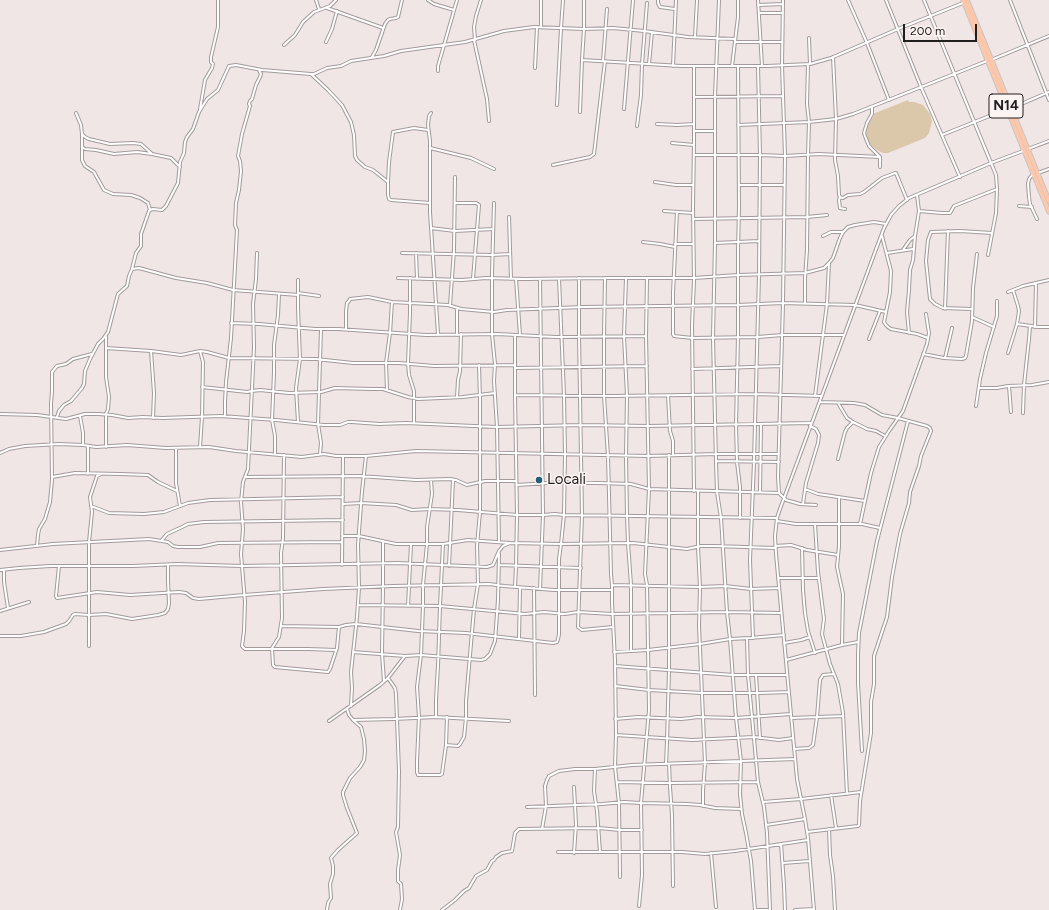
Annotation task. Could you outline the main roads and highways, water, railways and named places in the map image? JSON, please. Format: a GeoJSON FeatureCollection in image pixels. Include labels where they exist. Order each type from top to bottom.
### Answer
{"type":"FeatureCollection","features":[{"type":"Feature","properties":{"kind":"main road","name":"N14"},"geometry":{"type":"LineString","coordinates":[[966,1],[1047,200],[1049,212]]}},
{"type":"Feature","properties":{"kind":"place","name":"Locali"},"geometry":{"type":"Point","coordinates":[539,480]}}]}
